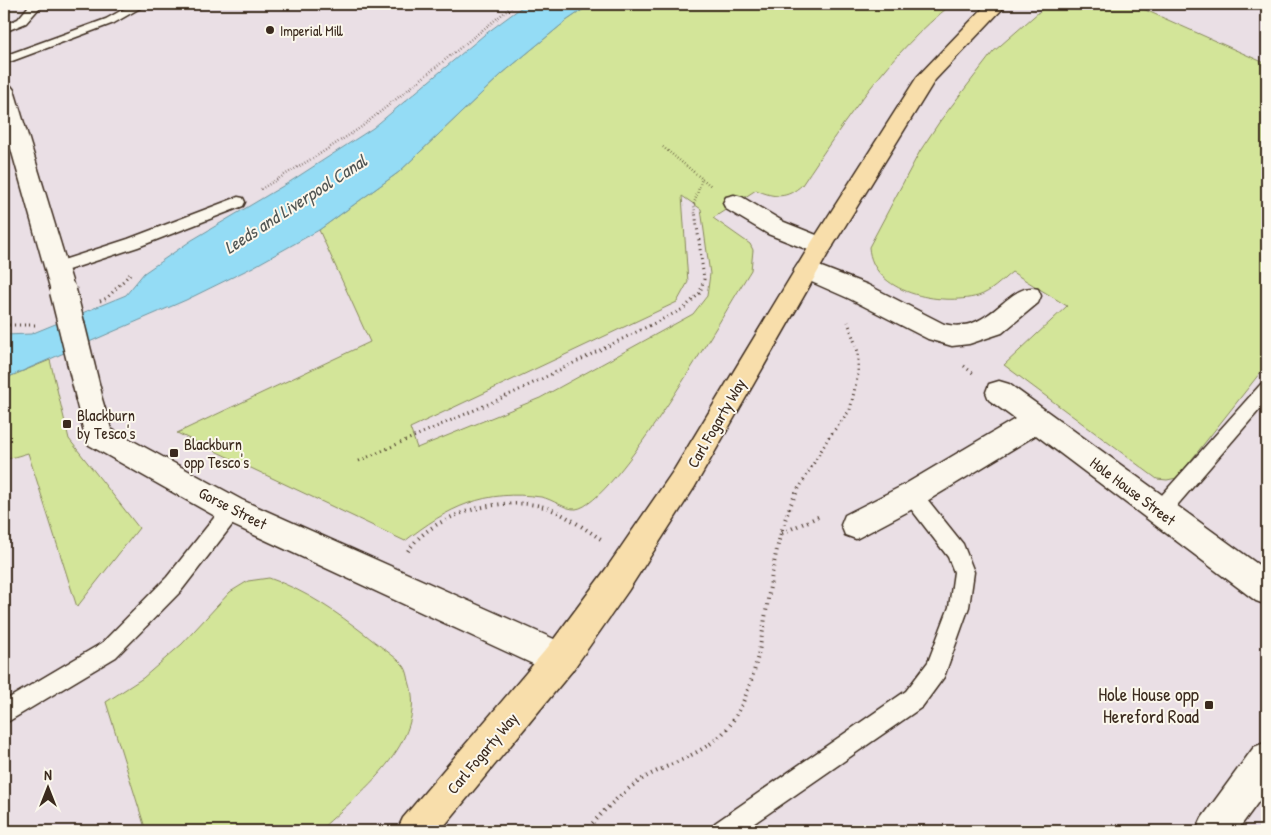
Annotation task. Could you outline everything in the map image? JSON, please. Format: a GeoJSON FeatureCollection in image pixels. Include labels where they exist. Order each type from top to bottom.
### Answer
{"type":"FeatureCollection","features":[{"type":"Feature","properties":{"kind":"highway","name":"Carl Fogarty Way"},"geometry":{"type":"LineString","coordinates":[[416,831],[560,659],[684,478],[806,270],[927,77],[988,12],[998,4]]}},
{"type":"Feature","properties":{"kind":"street","name":"Gorse Street"},"geometry":{"type":"LineString","coordinates":[[4,90],[59,280],[99,436],[232,510],[560,659]]}},
{"type":"Feature","properties":{"kind":"street"},"geometry":{"type":"LineString","coordinates":[[734,203],[776,228],[821,246]]}},
{"type":"Feature","properties":{"kind":"street"},"geometry":{"type":"LineString","coordinates":[[806,270],[859,292],[937,332],[952,336],[969,334],[993,326],[1029,296]]}},
{"type":"Feature","properties":{"kind":"street","name":"Hole House Street"},"geometry":{"type":"LineString","coordinates":[[999,392],[1267,590]]}},
{"type":"Feature","properties":{"kind":"street"},"geometry":{"type":"LineString","coordinates":[[856,526],[1038,420]]}},
{"type":"Feature","properties":{"kind":"street"},"geometry":{"type":"LineString","coordinates":[[1214,831],[1267,760]]}},
{"type":"Feature","properties":{"kind":"lane"},"geometry":{"type":"LineString","coordinates":[[4,29],[22,21],[34,6],[32,4]]}},
{"type":"Feature","properties":{"kind":"lane"},"geometry":{"type":"LineString","coordinates":[[4,60],[110,21],[141,4]]}},
{"type":"Feature","properties":{"kind":"lane"},"geometry":{"type":"LineString","coordinates":[[59,280],[133,243],[238,202]]}},
{"type":"Feature","properties":{"kind":"lane"},"geometry":{"type":"LineString","coordinates":[[1160,510],[1267,389]]}},
{"type":"Feature","properties":{"kind":"lane"},"geometry":{"type":"LineString","coordinates":[[723,831],[914,699],[936,669],[959,607],[964,572],[956,551],[912,495]]}},
{"type":"Feature","properties":{"kind":"lane"},"geometry":{"type":"LineString","coordinates":[[4,713],[109,650],[174,584],[232,510]]}},
{"type":"Feature","properties":{"kind":"path"},"geometry":{"type":"LineString","coordinates":[[238,202],[318,157],[373,118],[484,26],[515,4]]}},
{"type":"Feature","properties":{"kind":"path"},"geometry":{"type":"LineString","coordinates":[[663,147],[734,203]]}},
{"type":"Feature","properties":{"kind":"path"},"geometry":{"type":"LineString","coordinates":[[359,461],[513,393],[683,309],[700,293],[704,279],[694,204],[702,178]]}},
{"type":"Feature","properties":{"kind":"path"},"geometry":{"type":"LineString","coordinates":[[585,831],[615,799],[643,779],[708,746],[730,726],[744,701],[758,660],[776,552],[792,500],[829,437],[850,410],[858,374],[858,352],[847,319]]}},
{"type":"Feature","properties":{"kind":"path"},"geometry":{"type":"LineString","coordinates":[[385,578],[420,536],[454,516],[482,506],[515,504],[543,507],[571,520],[631,558]]}},
{"type":"Feature","properties":{"kind":"path"},"geometry":{"type":"LineString","coordinates":[[781,534],[820,515],[856,526]]}},
{"type":"Feature","properties":{"kind":"green space"},"geometry":{"type":"Polygon","coordinates":[[[591,4],[952,4],[930,23],[889,65],[852,112],[802,185],[791,193],[780,196],[769,195],[756,190],[713,218],[750,244],[753,250],[751,270],[695,362],[642,442],[616,476],[594,499],[576,509],[568,508],[541,497],[521,495],[485,498],[452,510],[405,541],[177,433],[370,342],[319,230],[399,172],[503,73],[566,21],[591,4]],[[682,196],[688,282],[677,302],[410,428],[417,448],[540,398],[693,314],[707,296],[710,274],[701,209],[682,196]]]}},
{"type":"Feature","properties":{"kind":"green space"},"geometry":{"type":"Polygon","coordinates":[[[1048,4],[1132,4],[1267,64],[1267,364],[1177,478],[1157,479],[1004,365],[1067,306],[1012,272],[992,289],[978,296],[963,299],[928,297],[911,293],[895,286],[882,276],[873,263],[869,247],[920,151],[940,121],[993,52],[1048,4]]]}},
{"type":"Feature","properties":{"kind":"green space"},"geometry":{"type":"Polygon","coordinates":[[[50,360],[69,439],[139,528],[77,607],[28,453],[4,460],[4,379],[50,360]]]}},
{"type":"Feature","properties":{"kind":"green space"},"geometry":{"type":"Polygon","coordinates":[[[269,578],[308,595],[332,610],[404,666],[407,671],[412,704],[409,725],[400,746],[370,784],[319,831],[146,831],[106,702],[143,678],[182,644],[230,592],[248,581],[269,578]]]}},
{"type":"Feature","properties":{"kind":"water","name":"Leeds and Liverpool Canal"},"geometry":{"type":"Polygon","coordinates":[[[526,4],[591,4],[566,21],[503,73],[399,172],[319,230],[253,267],[186,300],[4,379],[4,335],[31,334],[126,295],[144,273],[192,240],[288,183],[373,128],[484,35],[526,4]]]}},
{"type":"Feature","properties":{"kind":"place","name":"Imperial Mill"},"geometry":{"type":"Point","coordinates":[270,30]}},
{"type":"Feature","properties":{"kind":"place","name":"Blackburn by Tesco's"},"geometry":{"type":"Point","coordinates":[67,424]}},
{"type":"Feature","properties":{"kind":"place","name":"Blackburn opp Tesco's"},"geometry":{"type":"Point","coordinates":[174,453]}},
{"type":"Feature","properties":{"kind":"place","name":"Hole House opp Hereford Road"},"geometry":{"type":"Point","coordinates":[1209,705]}}]}
